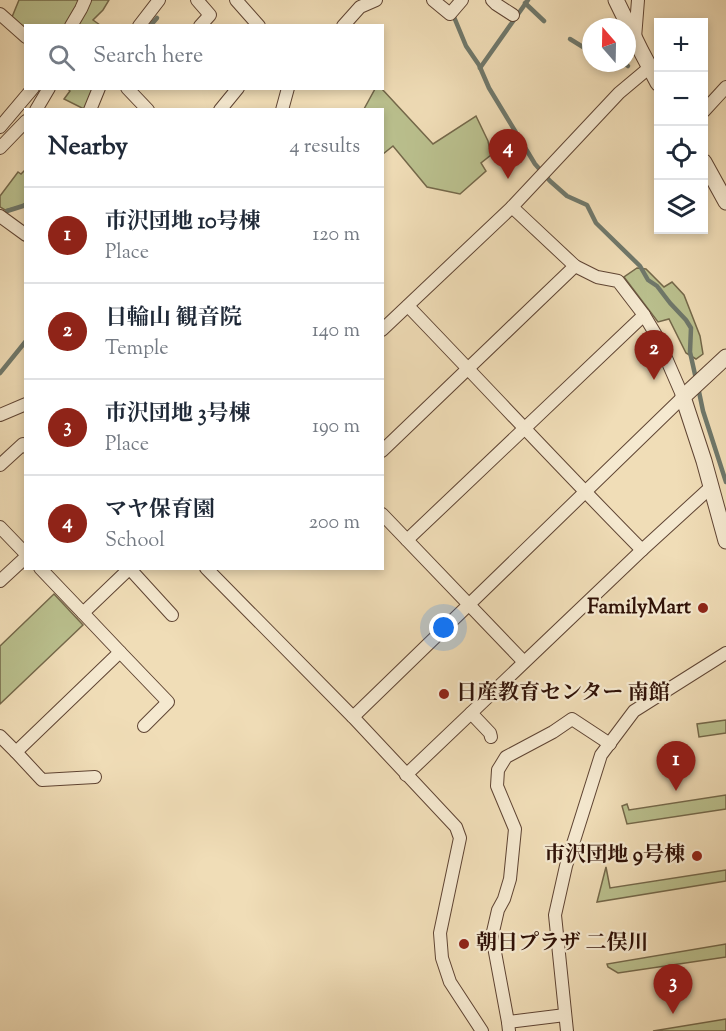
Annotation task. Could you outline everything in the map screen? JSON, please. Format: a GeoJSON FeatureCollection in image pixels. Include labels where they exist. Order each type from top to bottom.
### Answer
{"type":"FeatureCollection","features":[{"type":"Feature","properties":{"kind":"street"},"geometry":{"type":"LineString","coordinates":[[72,24],[85,0]]}},
{"type":"Feature","properties":{"kind":"street"},"geometry":{"type":"LineString","coordinates":[[141,24],[159,0]]}},
{"type":"Feature","properties":{"kind":"street"},"geometry":{"type":"LineString","coordinates":[[197,0],[210,15],[202,24]]}},
{"type":"Feature","properties":{"kind":"street"},"geometry":{"type":"LineString","coordinates":[[236,0],[257,24]]}},
{"type":"Feature","properties":{"kind":"street"},"geometry":{"type":"LineString","coordinates":[[345,24],[360,7],[376,0]]}},
{"type":"Feature","properties":{"kind":"street"},"geometry":{"type":"LineString","coordinates":[[433,0],[450,14],[458,2]]}},
{"type":"Feature","properties":{"kind":"street"},"geometry":{"type":"LineString","coordinates":[[492,0],[513,15]]}},
{"type":"Feature","properties":{"kind":"street"},"geometry":{"type":"LineString","coordinates":[[616,0],[625,18]]}},
{"type":"Feature","properties":{"kind":"street"},"geometry":{"type":"LineString","coordinates":[[636,26],[638,0]]}},
{"type":"Feature","properties":{"kind":"street"},"geometry":{"type":"LineString","coordinates":[[0,14],[24,35]]}},
{"type":"Feature","properties":{"kind":"street"},"geometry":{"type":"LineString","coordinates":[[636,41],[654,75]]}},
{"type":"Feature","properties":{"kind":"street"},"geometry":{"type":"LineString","coordinates":[[384,328],[512,207],[619,93],[650,67]]}},
{"type":"Feature","properties":{"kind":"street"},"geometry":{"type":"LineString","coordinates":[[708,107],[726,87]]}},
{"type":"Feature","properties":{"kind":"street"},"geometry":{"type":"LineString","coordinates":[[0,127],[31,90]]}},
{"type":"Feature","properties":{"kind":"street"},"geometry":{"type":"LineString","coordinates":[[37,108],[49,90]]}},
{"type":"Feature","properties":{"kind":"street"},"geometry":{"type":"LineString","coordinates":[[91,108],[98,90]]}},
{"type":"Feature","properties":{"kind":"street"},"geometry":{"type":"LineString","coordinates":[[129,90],[146,108]]}},
{"type":"Feature","properties":{"kind":"street"},"geometry":{"type":"LineString","coordinates":[[222,108],[236,90]]}},
{"type":"Feature","properties":{"kind":"street"},"geometry":{"type":"LineString","coordinates":[[283,108],[287,90]]}},
{"type":"Feature","properties":{"kind":"street"},"geometry":{"type":"LineString","coordinates":[[0,148],[24,123]]}},
{"type":"Feature","properties":{"kind":"street"},"geometry":{"type":"LineString","coordinates":[[708,169],[726,202]]}},
{"type":"Feature","properties":{"kind":"street"},"geometry":{"type":"LineString","coordinates":[[512,207],[575,266],[597,277],[618,281],[644,315],[656,335],[683,397],[704,461],[726,541]]}},
{"type":"Feature","properties":{"kind":"street"},"geometry":{"type":"LineString","coordinates":[[0,216],[24,234]]}},
{"type":"Feature","properties":{"kind":"street"},"geometry":{"type":"LineString","coordinates":[[384,449],[575,266]]}},
{"type":"Feature","properties":{"kind":"street"},"geometry":{"type":"LineString","coordinates":[[408,306],[642,550]]}},
{"type":"Feature","properties":{"kind":"street"},"geometry":{"type":"LineString","coordinates":[[407,540],[644,315]]}},
{"type":"Feature","properties":{"kind":"street"},"geometry":{"type":"LineString","coordinates":[[353,717],[726,357]]}},
{"type":"Feature","properties":{"kind":"street"},"geometry":{"type":"LineString","coordinates":[[0,415],[24,405]]}},
{"type":"Feature","properties":{"kind":"street"},"geometry":{"type":"LineString","coordinates":[[0,465],[22,444],[24,446]]}},
{"type":"Feature","properties":{"kind":"street"},"geometry":{"type":"LineString","coordinates":[[406,775],[711,487]]}},
{"type":"Feature","properties":{"kind":"street"},"geometry":{"type":"LineString","coordinates":[[384,516],[524,662]]}},
{"type":"Feature","properties":{"kind":"street"},"geometry":{"type":"LineString","coordinates":[[0,527],[24,554]]}},
{"type":"Feature","properties":{"kind":"street"},"geometry":{"type":"LineString","coordinates":[[0,581],[24,558]]}},
{"type":"Feature","properties":{"kind":"street"},"geometry":{"type":"LineString","coordinates":[[42,570],[168,702],[144,726]]}},
{"type":"Feature","properties":{"kind":"street"},"geometry":{"type":"LineString","coordinates":[[83,613],[129,570]]}},
{"type":"Feature","properties":{"kind":"street"},"geometry":{"type":"LineString","coordinates":[[131,570],[172,615]]}},
{"type":"Feature","properties":{"kind":"street"},"geometry":{"type":"LineString","coordinates":[[208,570],[353,717],[456,826],[460,838],[440,933],[441,958],[450,982],[482,1031]]}},
{"type":"Feature","properties":{"kind":"street"},"geometry":{"type":"LineString","coordinates":[[16,752],[120,652]]}},
{"type":"Feature","properties":{"kind":"street"},"geometry":{"type":"LineString","coordinates":[[567,1031],[555,915],[566,866],[602,755],[634,711],[726,653]]}},
{"type":"Feature","properties":{"kind":"street"},"geometry":{"type":"LineString","coordinates":[[471,713],[491,737]]}},
{"type":"Feature","properties":{"kind":"street"},"geometry":{"type":"LineString","coordinates":[[565,1015],[509,1026],[492,936],[498,910],[510,879],[515,829],[497,786],[498,770],[500,758],[553,732],[572,719],[610,744]]}},
{"type":"Feature","properties":{"kind":"street"},"geometry":{"type":"LineString","coordinates":[[0,736],[42,780],[95,777]]}},
{"type":"Feature","properties":{"kind":"green space"},"geometry":{"type":"Polygon","coordinates":[[[19,0],[81,0],[67,24],[24,24],[24,28],[12,17],[19,0]]]}},
{"type":"Feature","properties":{"kind":"green space"},"geometry":{"type":"Polygon","coordinates":[[[88,0],[109,0],[93,20],[99,24],[77,24],[88,0]]]}},
{"type":"Feature","properties":{"kind":"green space"},"geometry":{"type":"Polygon","coordinates":[[[94,90],[85,108],[64,99],[70,91],[94,90]]]}},
{"type":"Feature","properties":{"kind":"green space"},"geometry":{"type":"Polygon","coordinates":[[[374,90],[383,90],[433,144],[476,116],[488,141],[491,155],[481,163],[486,171],[460,194],[427,187],[393,146],[384,153],[384,108],[365,108],[374,90]]]}},
{"type":"Feature","properties":{"kind":"green space"},"geometry":{"type":"Polygon","coordinates":[[[24,171],[24,204],[5,210],[0,207],[0,196],[18,172],[21,174],[24,171]]]}},
{"type":"Feature","properties":{"kind":"green space"},"geometry":{"type":"Polygon","coordinates":[[[637,268],[646,269],[664,287],[672,282],[684,295],[700,336],[703,354],[696,359],[686,353],[669,319],[658,322],[624,277],[637,268]]]}},
{"type":"Feature","properties":{"kind":"green space"},"geometry":{"type":"Polygon","coordinates":[[[54,594],[83,625],[0,704],[0,646],[54,594]]]}},
{"type":"Feature","properties":{"kind":"green space"},"geometry":{"type":"Polygon","coordinates":[[[726,720],[726,733],[699,737],[697,724],[726,720]]]}},
{"type":"Feature","properties":{"kind":"green space"},"geometry":{"type":"Polygon","coordinates":[[[726,795],[726,809],[627,824],[622,806],[627,804],[629,810],[726,795]]]}},
{"type":"Feature","properties":{"kind":"green space"},"geometry":{"type":"Polygon","coordinates":[[[606,867],[610,888],[726,870],[726,881],[597,902],[606,867]]]}},
{"type":"Feature","properties":{"kind":"green space"},"geometry":{"type":"Polygon","coordinates":[[[726,944],[726,957],[618,973],[607,964],[726,944]]]}},
{"type":"Feature","properties":{"kind":"green space"},"geometry":{"type":"Polygon","coordinates":[[[726,1019],[726,1031],[653,1031],[726,1019]]]}},
{"type":"Feature","properties":{"kind":"waterway"},"geometry":{"type":"LineString","coordinates":[[480,68],[528,0]]}},
{"type":"Feature","properties":{"kind":"waterway"},"geometry":{"type":"LineString","coordinates":[[525,3],[544,21]]}},
{"type":"Feature","properties":{"kind":"waterway"},"geometry":{"type":"LineString","coordinates":[[454,17],[466,46],[479,65],[489,88],[535,164],[567,196],[587,205],[596,223],[640,266],[648,280],[657,286],[686,320],[691,328],[690,352],[696,379]]}},
{"type":"Feature","properties":{"kind":"waterway"},"geometry":{"type":"LineString","coordinates":[[152,24],[157,18]]}},
{"type":"Feature","properties":{"kind":"waterway"},"geometry":{"type":"LineString","coordinates":[[570,39],[582,46]]}},
{"type":"Feature","properties":{"kind":"waterway"},"geometry":{"type":"LineString","coordinates":[[7,211],[24,206]]}},
{"type":"Feature","properties":{"kind":"waterway"},"geometry":{"type":"LineString","coordinates":[[0,373],[24,343]]}},
{"type":"Feature","properties":{"kind":"waterway"},"geometry":{"type":"LineString","coordinates":[[698,387],[703,411],[726,482]]}},
{"type":"Feature","properties":{"kind":"place","name":"マヤ保育園"},"geometry":{"type":"Point","coordinates":[508,179]}},
{"type":"Feature","properties":{"kind":"place","name":"日輪山 観音院"},"geometry":{"type":"Point","coordinates":[654,380]}},
{"type":"Feature","properties":{"kind":"place","name":"FamilyMart"},"geometry":{"type":"Point","coordinates":[703,608]}},
{"type":"Feature","properties":{"kind":"place","name":"日産教育センター 南館"},"geometry":{"type":"Point","coordinates":[444,694]}},
{"type":"Feature","properties":{"kind":"place","name":"市沢団地 10号棟"},"geometry":{"type":"Point","coordinates":[676,791]}},
{"type":"Feature","properties":{"kind":"place","name":"市沢団地 9号棟"},"geometry":{"type":"Point","coordinates":[697,856]}},
{"type":"Feature","properties":{"kind":"place","name":"朝日プラザ 二俣川"},"geometry":{"type":"Point","coordinates":[464,944]}},
{"type":"Feature","properties":{"kind":"place","name":"市沢団地 3号棟"},"geometry":{"type":"Point","coordinates":[673,1014]}}]}
